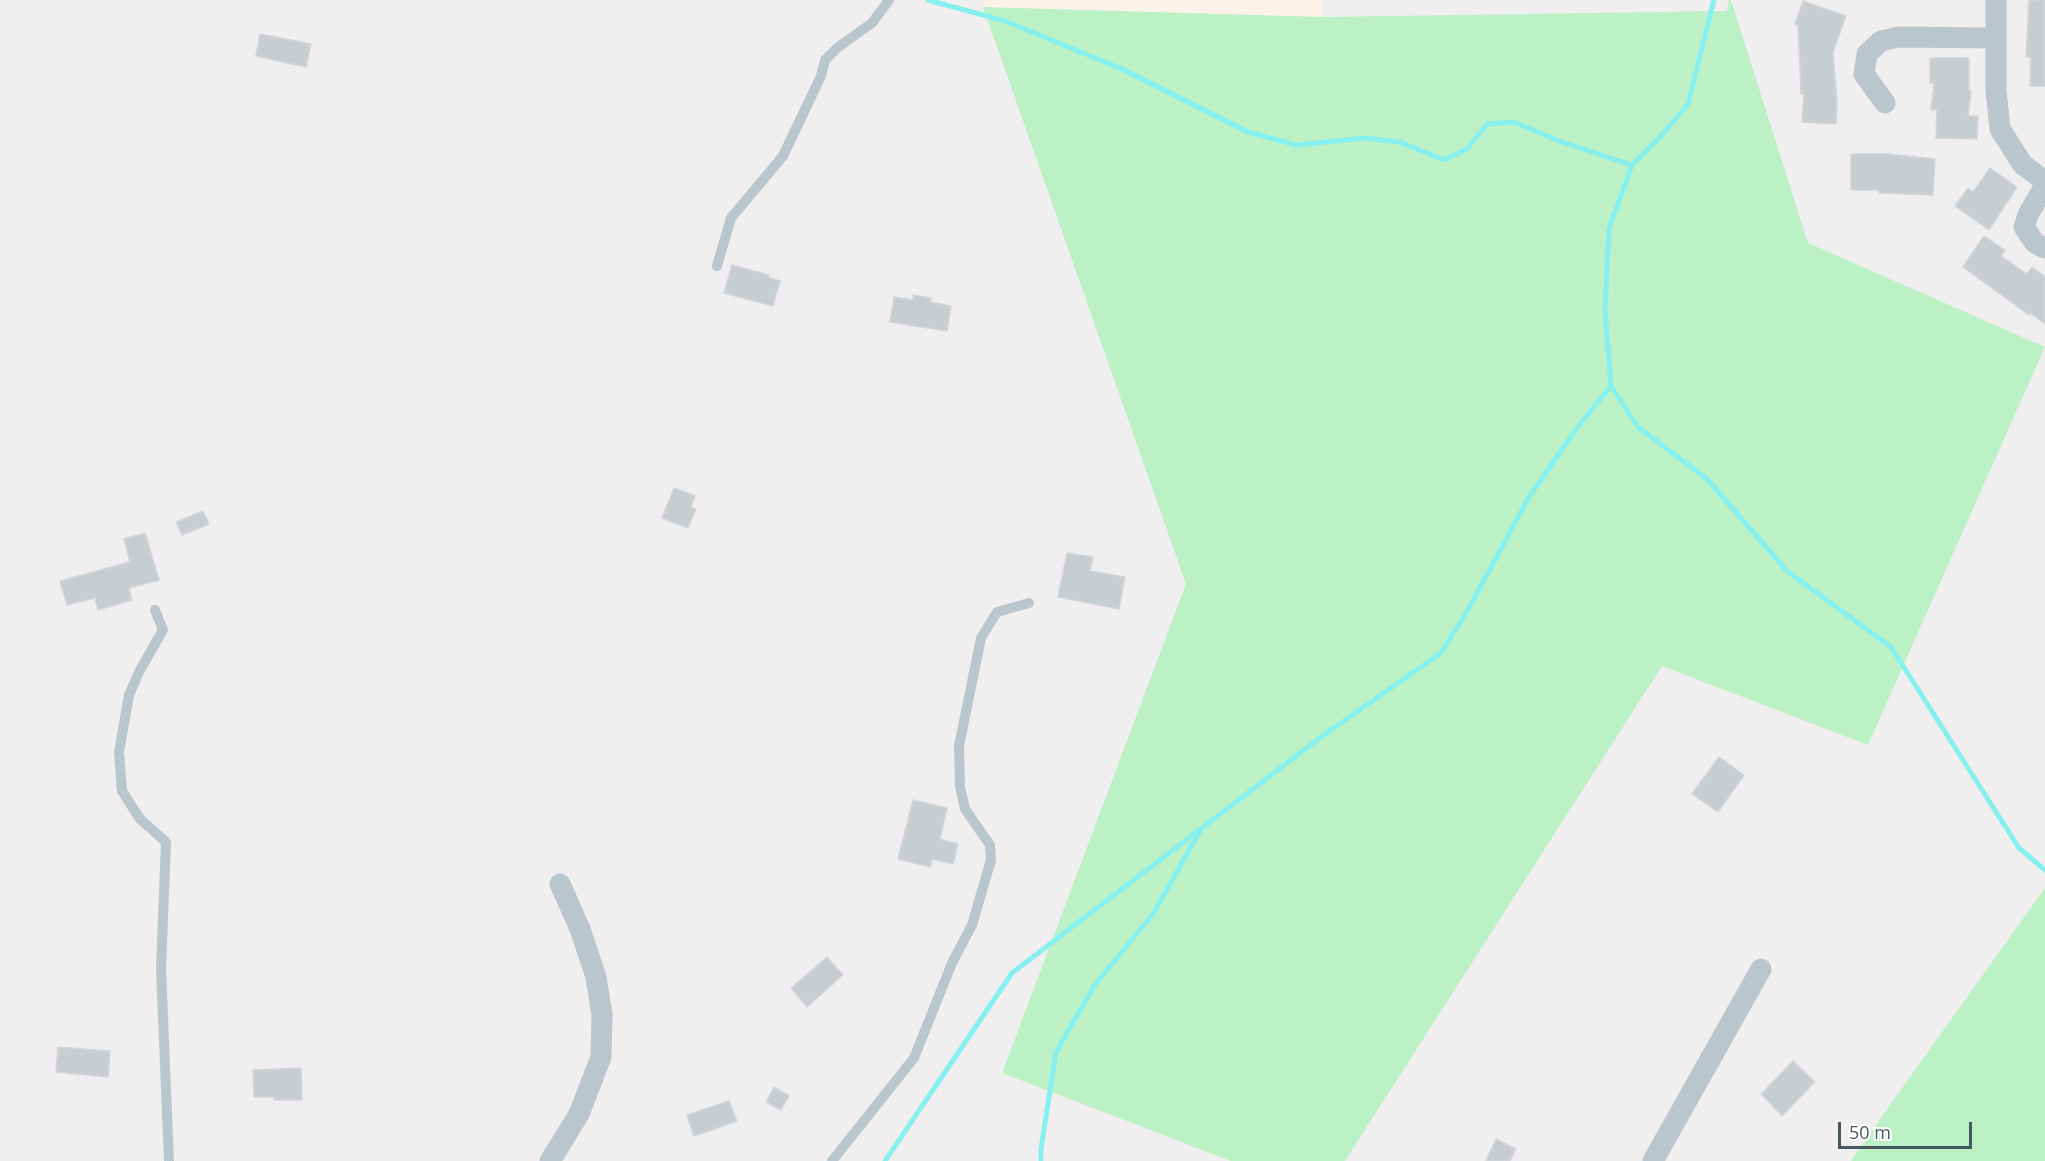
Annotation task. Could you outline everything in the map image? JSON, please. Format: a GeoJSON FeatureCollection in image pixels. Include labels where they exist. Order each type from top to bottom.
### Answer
{"type":"FeatureCollection","features":[{"type":"Feature","properties":{"kind":"street"},"geometry":{"type":"LineString","coordinates":[[1996,0],[1996,91],[2000,129],[2023,165],[2045,183],[2024,227],[2035,243],[2045,248]]}},
{"type":"Feature","properties":{"kind":"street"},"geometry":{"type":"LineString","coordinates":[[1885,102],[1863,74],[1867,54],[1881,40],[1899,36],[1996,38]]}},
{"type":"Feature","properties":{"kind":"street"},"geometry":{"type":"LineString","coordinates":[[550,1161],[579,1114],[601,1057],[602,1015],[596,977],[580,929],[560,884]]}},
{"type":"Feature","properties":{"kind":"street"},"geometry":{"type":"LineString","coordinates":[[1653,1161],[1761,969]]}},
{"type":"Feature","properties":{"kind":"lane"},"geometry":{"type":"LineString","coordinates":[[717,266],[731,218],[783,156],[817,85],[825,60],[837,48],[872,23],[890,0]]}},
{"type":"Feature","properties":{"kind":"lane"},"geometry":{"type":"LineString","coordinates":[[832,1161],[914,1058],[952,963],[972,925],[991,861],[990,845],[965,809],[960,787],[959,746],[981,638],[997,612],[1029,603]]}},
{"type":"Feature","properties":{"kind":"lane"},"geometry":{"type":"LineString","coordinates":[[155,610],[163,630],[140,669],[129,695],[119,752],[122,791],[140,819],[166,842],[161,969],[169,1161]]}},
{"type":"Feature","properties":{"kind":"shaded area"},"geometry":{"type":"Polygon","coordinates":[[[984,0],[1323,0],[1323,17],[983,7],[984,0]]]}},
{"type":"Feature","properties":{"kind":"green space"},"geometry":{"type":"Polygon","coordinates":[[[1729,0],[1731,0],[1808,243],[2045,347],[1868,745],[1662,666],[1345,1161],[1231,1161],[1002,1073],[1186,584],[983,7],[1323,17],[1727,11],[1729,0]]]}},
{"type":"Feature","properties":{"kind":"green space"},"geometry":{"type":"Polygon","coordinates":[[[2045,888],[2045,1161],[1851,1161],[1885,1112],[2045,888]]]}},
{"type":"Feature","properties":{"kind":"building"},"geometry":{"type":"Polygon","coordinates":[[[2029,0],[2045,0],[2045,86],[2030,86],[2031,57],[2026,57],[2029,0]]]}},
{"type":"Feature","properties":{"kind":"building"},"geometry":{"type":"Polygon","coordinates":[[[1803,1],[1846,16],[1833,52],[1837,103],[1836,124],[1802,122],[1804,94],[1801,94],[1798,25],[1795,24],[1803,1]]]}},
{"type":"Feature","properties":{"kind":"building"},"geometry":{"type":"Polygon","coordinates":[[[260,34],[311,44],[306,67],[256,56],[260,34]]]}},
{"type":"Feature","properties":{"kind":"building"},"geometry":{"type":"Polygon","coordinates":[[[1930,58],[1969,58],[1969,90],[1971,91],[1968,116],[1978,116],[1977,139],[1936,138],[1937,110],[1931,110],[1934,83],[1930,83],[1930,58]]]}},
{"type":"Feature","properties":{"kind":"building"},"geometry":{"type":"Polygon","coordinates":[[[1851,154],[1887,154],[1935,159],[1933,195],[1851,190],[1851,154]]]}},
{"type":"Feature","properties":{"kind":"building"},"geometry":{"type":"Polygon","coordinates":[[[1990,168],[2017,187],[1989,230],[1955,206],[1968,188],[1973,192],[1990,168]]]}},
{"type":"Feature","properties":{"kind":"building"},"geometry":{"type":"Polygon","coordinates":[[[1984,236],[2005,250],[2001,256],[2027,274],[2032,267],[2045,277],[2045,324],[1963,267],[1984,236]]]}},
{"type":"Feature","properties":{"kind":"building"},"geometry":{"type":"Polygon","coordinates":[[[732,265],[769,275],[768,277],[780,281],[773,306],[724,293],[732,265]]]}},
{"type":"Feature","properties":{"kind":"building"},"geometry":{"type":"Polygon","coordinates":[[[913,295],[931,298],[930,302],[951,306],[947,331],[890,322],[894,297],[913,300],[913,295]]]}},
{"type":"Feature","properties":{"kind":"building"},"geometry":{"type":"Polygon","coordinates":[[[674,488],[695,496],[691,507],[696,509],[688,528],[662,518],[674,488]]]}},
{"type":"Feature","properties":{"kind":"building"},"geometry":{"type":"Polygon","coordinates":[[[203,511],[209,524],[182,535],[176,522],[203,511]]]}},
{"type":"Feature","properties":{"kind":"building"},"geometry":{"type":"Polygon","coordinates":[[[145,533],[159,580],[129,588],[132,600],[98,610],[95,598],[67,605],[60,581],[130,562],[124,539],[145,533]]]}},
{"type":"Feature","properties":{"kind":"building"},"geometry":{"type":"Polygon","coordinates":[[[1067,553],[1093,557],[1090,571],[1125,577],[1119,609],[1058,597],[1067,553]]]}},
{"type":"Feature","properties":{"kind":"building"},"geometry":{"type":"Polygon","coordinates":[[[1719,757],[1744,775],[1718,812],[1692,794],[1719,757]]]}},
{"type":"Feature","properties":{"kind":"building"},"geometry":{"type":"Polygon","coordinates":[[[913,800],[947,808],[940,839],[958,844],[953,864],[932,859],[930,867],[898,859],[913,800]]]}},
{"type":"Feature","properties":{"kind":"building"},"geometry":{"type":"Polygon","coordinates":[[[827,957],[843,975],[807,1007],[791,988],[827,957]]]}},
{"type":"Feature","properties":{"kind":"building"},"geometry":{"type":"Polygon","coordinates":[[[58,1047],[110,1051],[108,1077],[56,1072],[58,1047]]]}},
{"type":"Feature","properties":{"kind":"building"},"geometry":{"type":"Polygon","coordinates":[[[1793,1061],[1815,1082],[1782,1116],[1761,1094],[1793,1061]]]}},
{"type":"Feature","properties":{"kind":"building"},"geometry":{"type":"Polygon","coordinates":[[[301,1068],[302,1100],[254,1097],[253,1070],[301,1068]]]}},
{"type":"Feature","properties":{"kind":"building"},"geometry":{"type":"Polygon","coordinates":[[[774,1087],[789,1096],[781,1110],[766,1102],[774,1087]]]}},
{"type":"Feature","properties":{"kind":"building"},"geometry":{"type":"Polygon","coordinates":[[[729,1101],[737,1121],[694,1136],[687,1115],[729,1101]]]}},
{"type":"Feature","properties":{"kind":"building"},"geometry":{"type":"Polygon","coordinates":[[[1496,1139],[1516,1149],[1510,1161],[1486,1161],[1496,1139]]]}},
{"type":"Feature","properties":{"kind":"waterway"},"geometry":{"type":"LineString","coordinates":[[928,0],[1005,21],[1122,69],[1248,132],[1296,145],[1365,138],[1400,142],[1444,160],[1467,149],[1487,124],[1514,122],[1559,141],[1632,165]]}},
{"type":"Feature","properties":{"kind":"waterway"},"geometry":{"type":"LineString","coordinates":[[1714,0],[1688,104],[1632,165],[1609,229],[1605,310],[1611,386],[1638,427],[1707,479],[1787,571],[1891,647],[2019,848],[2045,870]]}},
{"type":"Feature","properties":{"kind":"waterway"},"geometry":{"type":"LineString","coordinates":[[885,1161],[1012,973],[1321,737],[1441,653],[1469,608],[1529,497],[1577,428],[1611,386]]}},
{"type":"Feature","properties":{"kind":"waterway"},"geometry":{"type":"LineString","coordinates":[[1041,1161],[1056,1052],[1094,986],[1153,914],[1200,831]]}}]}
